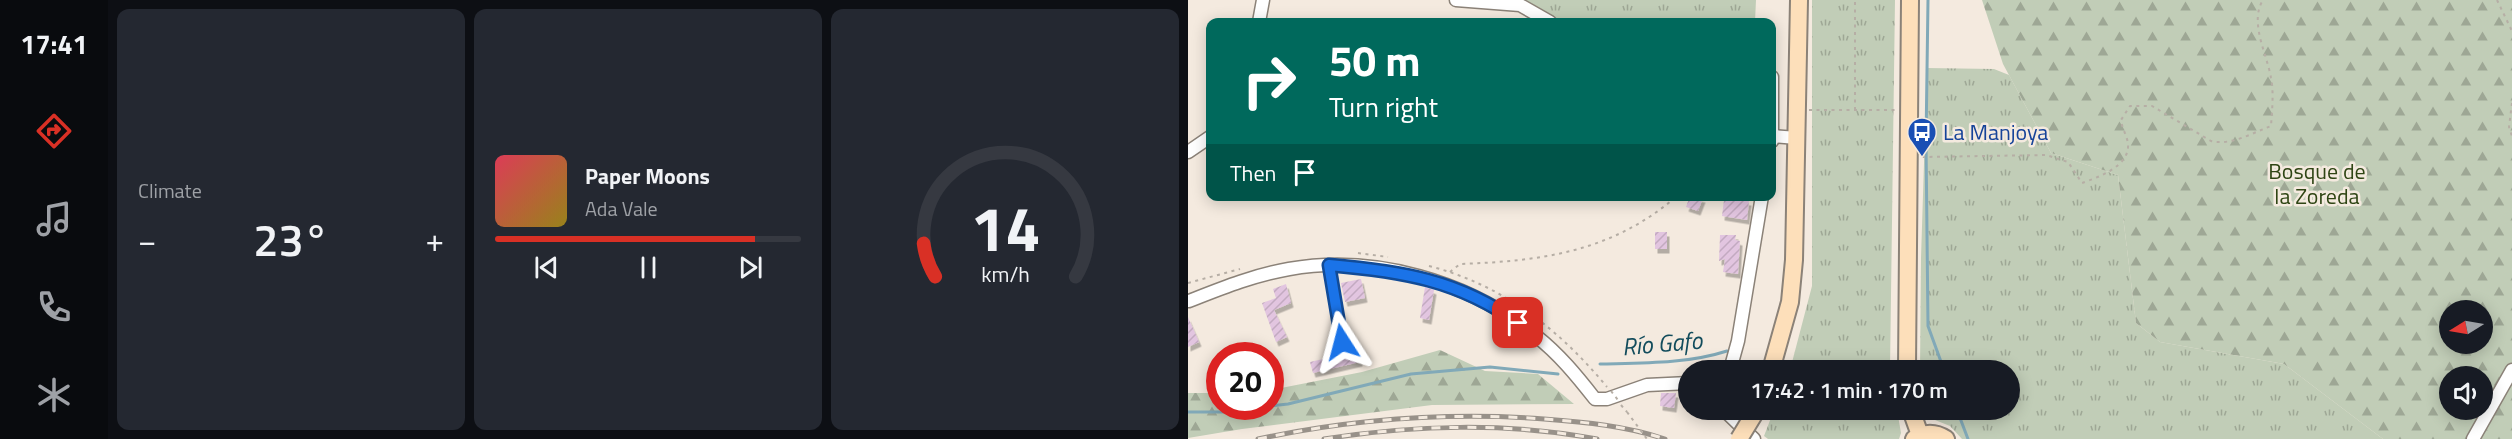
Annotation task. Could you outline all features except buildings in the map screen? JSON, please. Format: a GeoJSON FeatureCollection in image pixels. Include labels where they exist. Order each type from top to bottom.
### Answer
{"type":"FeatureCollection","features":[{"type":"Feature","properties":{"kind":"street"},"geometry":{"type":"LineString","coordinates":[[1260,18],[1263,0]]}},
{"type":"Feature","properties":{"kind":"street"},"geometry":{"type":"LineString","coordinates":[[1456,0],[1520,5],[1543,18]]}},
{"type":"Feature","properties":{"kind":"street"},"geometry":{"type":"LineString","coordinates":[[1774,360],[1790,302],[1797,138],[1799,0]]}},
{"type":"Feature","properties":{"kind":"street"},"geometry":{"type":"LineString","coordinates":[[1907,360],[1910,0]]}},
{"type":"Feature","properties":{"kind":"street"},"geometry":{"type":"LineString","coordinates":[[1776,136],[1797,138]]}},
{"type":"Feature","properties":{"kind":"street"},"geometry":{"type":"LineString","coordinates":[[1188,152],[1206,140]]}},
{"type":"Feature","properties":{"kind":"street"},"geometry":{"type":"LineString","coordinates":[[1733,360],[1738,341],[1761,201]]}},
{"type":"Feature","properties":{"kind":"street"},"geometry":{"type":"LineString","coordinates":[[1189,301],[1249,278],[1289,269],[1329,265],[1389,270],[1457,288],[1500,309],[1537,336],[1570,367],[1594,399],[1607,399],[1647,385],[1678,384]]}},
{"type":"Feature","properties":{"kind":"street"},"geometry":{"type":"LineString","coordinates":[[2473,439],[2512,370]]}},
{"type":"Feature","properties":{"kind":"street"},"geometry":{"type":"LineString","coordinates":[[1734,420],[1754,439]]}},
{"type":"Feature","properties":{"kind":"street"},"geometry":{"type":"LineString","coordinates":[[1738,439],[1750,420]]}},
{"type":"Feature","properties":{"kind":"street"},"geometry":{"type":"LineString","coordinates":[[1913,420],[1917,437],[1939,435],[1946,439]]}},
{"type":"Feature","properties":{"kind":"lane"},"geometry":{"type":"LineString","coordinates":[[1329,265],[1342,342]]}},
{"type":"Feature","properties":{"kind":"path"},"geometry":{"type":"LineString","coordinates":[[1855,0],[1855,110]]}},
{"type":"Feature","properties":{"kind":"path"},"geometry":{"type":"LineString","coordinates":[[1919,157],[2046,155],[2068,162],[2082,183],[2103,175],[2124,159],[2128,142],[2121,120],[2130,106],[2152,106],[2211,141],[2220,143],[2236,140],[2271,126],[2272,80],[2257,13],[2263,0]]}},
{"type":"Feature","properties":{"kind":"path"},"geometry":{"type":"LineString","coordinates":[[2497,0],[2512,31]]}},
{"type":"Feature","properties":{"kind":"path"},"geometry":{"type":"LineString","coordinates":[[2512,103],[2509,127],[2512,136]]}},
{"type":"Feature","properties":{"kind":"path"},"geometry":{"type":"LineString","coordinates":[[1797,110],[1908,110]]}},
{"type":"Feature","properties":{"kind":"path"},"geometry":{"type":"LineString","coordinates":[[1450,272],[1460,264],[1547,258],[1596,245],[1640,224],[1670,201]]}},
{"type":"Feature","properties":{"kind":"path"},"geometry":{"type":"LineString","coordinates":[[1358,253],[1396,258]]}},
{"type":"Feature","properties":{"kind":"path"},"geometry":{"type":"LineString","coordinates":[[1422,264],[1490,288],[1555,332],[1586,361],[1618,400]]}},
{"type":"Feature","properties":{"kind":"path"},"geometry":{"type":"LineString","coordinates":[[1188,283],[1240,269]]}},
{"type":"Feature","properties":{"kind":"path"},"geometry":{"type":"LineString","coordinates":[[1627,412],[1647,439]]}},
{"type":"Feature","properties":{"kind":"green space"},"geometry":{"type":"Polygon","coordinates":[[[1511,0],[1756,0],[1755,18],[1551,18],[1532,4],[1511,0]]]}},
{"type":"Feature","properties":{"kind":"green space"},"geometry":{"type":"Polygon","coordinates":[[[1812,0],[1895,0],[1890,360],[1793,360],[1812,286],[1812,0]]]}},
{"type":"Feature","properties":{"kind":"green space","name":"Bosque de la Zoreda"},"geometry":{"type":"Polygon","coordinates":[[[1982,0],[2512,0],[2512,439],[2383,439],[2284,364],[2160,342],[2136,323],[2118,175],[2051,153],[2003,64],[1982,0]]]}},
{"type":"Feature","properties":{"kind":"green space"},"geometry":{"type":"Polygon","coordinates":[[[1927,68],[1994,69],[2009,75],[2051,153],[2118,175],[2136,323],[2160,342],[2284,364],[2383,439],[1962,439],[1950,426],[1935,420],[2020,420],[2020,360],[1920,360],[1927,68]]]}},
{"type":"Feature","properties":{"kind":"green space"},"geometry":{"type":"Polygon","coordinates":[[[1440,350],[1485,371],[1538,374],[1574,404],[1432,405],[1188,438],[1188,393],[1206,393],[1206,420],[1284,420],[1284,387],[1362,372],[1440,350]]]}},
{"type":"Feature","properties":{"kind":"green space"},"geometry":{"type":"Polygon","coordinates":[[[1770,420],[1899,420],[1901,433],[1899,439],[1768,439],[1764,436],[1770,420]]]}},
{"type":"Feature","properties":{"kind":"waterway"},"geometry":{"type":"LineString","coordinates":[[1928,0],[1926,142],[1928,326],[1940,360]]}},
{"type":"Feature","properties":{"kind":"waterway","name":"Río Gafo"},"geometry":{"type":"LineString","coordinates":[[1600,364],[1680,361],[1727,351]]}},
{"type":"Feature","properties":{"kind":"waterway","name":"Río Gafo"},"geometry":{"type":"LineString","coordinates":[[1284,404],[1411,374],[1490,367],[1558,374]]}},
{"type":"Feature","properties":{"kind":"waterway","name":"Río Gafo"},"geometry":{"type":"LineString","coordinates":[[1188,412],[1206,412]]}},
{"type":"Feature","properties":{"kind":"waterway","name":"Río Gafo"},"geometry":{"type":"LineString","coordinates":[[1961,420],[1968,439]]}},
{"type":"Feature","properties":{"kind":"railway"},"geometry":{"type":"LineString","coordinates":[[1258,439],[1365,422],[1472,416],[1590,423],[1665,439]]}},
{"type":"Feature","properties":{"kind":"railway"},"geometry":{"type":"LineString","coordinates":[[1324,439],[1357,434],[1460,427],[1530,430],[1597,439]]}},
{"type":"Feature","properties":{"kind":"place","name":"La Manjoya"},"geometry":{"type":"Point","coordinates":[1922,158]}},
{"type":"Feature","properties":{"kind":"route"},"geometry":{"type":"LineString","coordinates":[[1342,342],[1329,265],[1389,270],[1429,279],[1457,288],[1500,309],[1518,323]]}}]}
